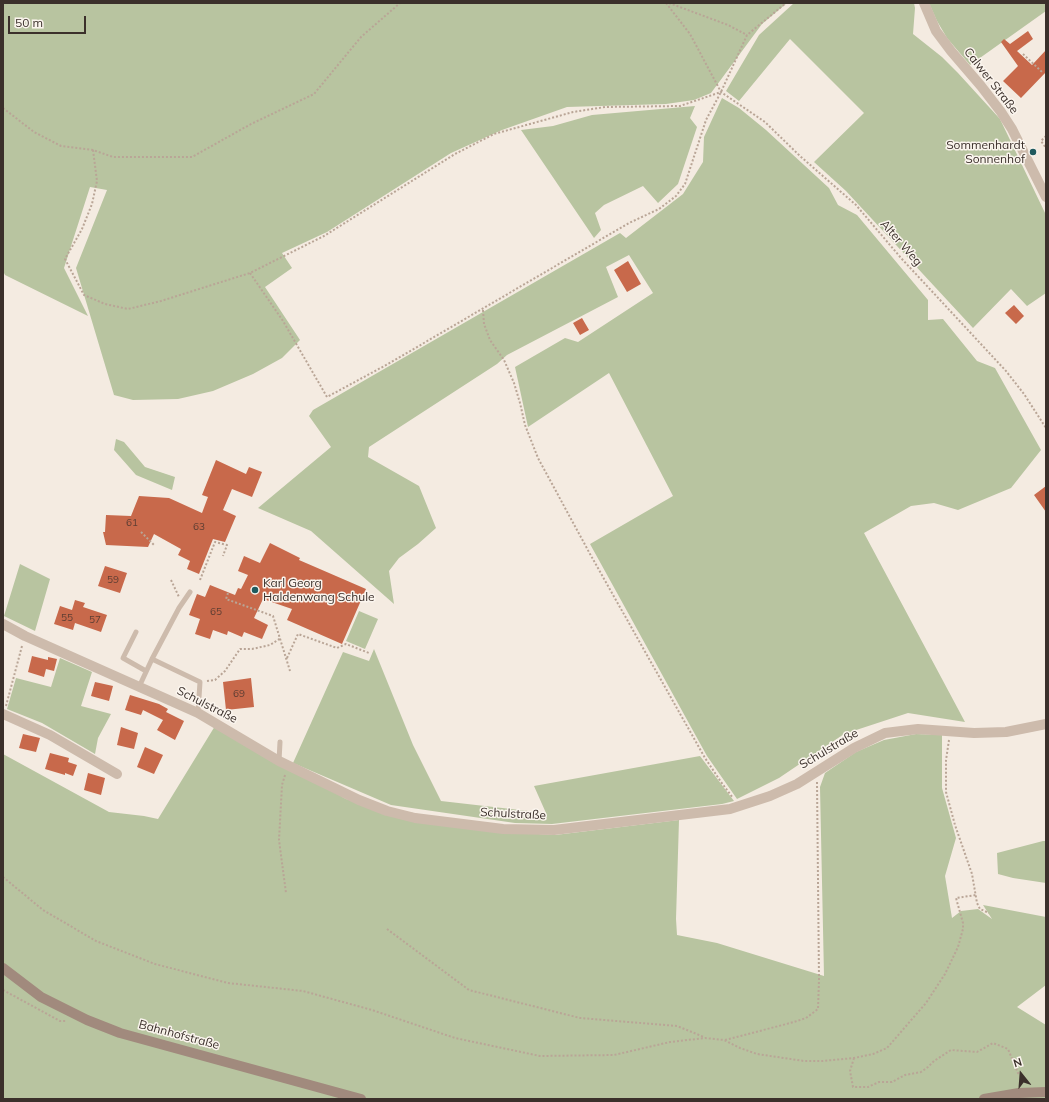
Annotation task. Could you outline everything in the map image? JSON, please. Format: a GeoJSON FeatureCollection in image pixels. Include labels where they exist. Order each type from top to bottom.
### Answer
{"type":"FeatureCollection","features":[{"type":"Feature","properties":{"kind":"street","name":"Calwer Straße"},"geometry":{"type":"LineString","coordinates":[[924,3],[936,31],[985,91],[1012,129],[1046,197]]}},
{"type":"Feature","properties":{"kind":"street","name":"Schulstraße"},"geometry":{"type":"LineString","coordinates":[[3,624],[25,636],[198,713],[288,766],[359,800],[387,811],[415,818],[503,829],[554,830],[730,809],[770,796],[797,784],[854,748],[885,733],[918,729],[974,733],[1006,732],[1046,724]]}},
{"type":"Feature","properties":{"kind":"street"},"geometry":{"type":"LineString","coordinates":[[4,714],[50,735],[117,774]]}},
{"type":"Feature","properties":{"kind":"street","name":"Bahnhofstraße"},"geometry":{"type":"LineString","coordinates":[[3,968],[41,997],[87,1020],[120,1033],[361,1099]]}},
{"type":"Feature","properties":{"kind":"street"},"geometry":{"type":"LineString","coordinates":[[984,1099],[1019,1092],[1046,1092]]}},
{"type":"Feature","properties":{"kind":"lane"},"geometry":{"type":"LineString","coordinates":[[139,687],[152,659],[190,592]]}},
{"type":"Feature","properties":{"kind":"lane"},"geometry":{"type":"LineString","coordinates":[[136,632],[123,658],[146,671]]}},
{"type":"Feature","properties":{"kind":"lane"},"geometry":{"type":"LineString","coordinates":[[152,659],[200,682],[198,713]]}},
{"type":"Feature","properties":{"kind":"lane"},"geometry":{"type":"LineString","coordinates":[[279,761],[280,742]]}},
{"type":"Feature","properties":{"kind":"path"},"geometry":{"type":"LineString","coordinates":[[3,108],[34,132],[62,146],[93,150],[113,157],[192,157],[251,124],[314,94],[361,38],[400,3]]}},
{"type":"Feature","properties":{"kind":"path"},"geometry":{"type":"LineString","coordinates":[[668,3],[728,25],[747,35]]}},
{"type":"Feature","properties":{"kind":"path"},"geometry":{"type":"LineString","coordinates":[[668,3],[690,34],[721,92]]}},
{"type":"Feature","properties":{"kind":"path"},"geometry":{"type":"LineString","coordinates":[[250,273],[283,321],[327,397],[483,310],[629,224],[659,209],[676,196],[685,184],[706,120],[721,92],[747,35],[786,3]]}},
{"type":"Feature","properties":{"kind":"path"},"geometry":{"type":"LineString","coordinates":[[1023,54],[1042,72]]}},
{"type":"Feature","properties":{"kind":"path"},"geometry":{"type":"LineString","coordinates":[[93,150],[97,181],[92,204],[82,229],[65,259],[84,295],[105,304],[128,309],[161,301],[250,273],[324,236],[455,154],[494,134],[573,112],[605,107],[680,106],[721,92]]}},
{"type":"Feature","properties":{"kind":"path","name":"Alter Weg"},"geometry":{"type":"LineString","coordinates":[[721,92],[765,122],[800,156],[856,205],[901,258],[1006,371],[1024,394],[1046,428]]}},
{"type":"Feature","properties":{"kind":"path"},"geometry":{"type":"LineString","coordinates":[[1046,136],[1041,141],[1046,148]]}},
{"type":"Feature","properties":{"kind":"path"},"geometry":{"type":"LineString","coordinates":[[483,310],[484,324],[490,340],[504,360],[514,383],[520,403],[524,425],[538,458],[590,554],[702,751],[737,807]]}},
{"type":"Feature","properties":{"kind":"path"},"geometry":{"type":"LineString","coordinates":[[141,532],[155,546]]}},
{"type":"Feature","properties":{"kind":"path"},"geometry":{"type":"LineString","coordinates":[[200,580],[215,542],[227,545],[223,556]]}},
{"type":"Feature","properties":{"kind":"path"},"geometry":{"type":"LineString","coordinates":[[171,580],[182,604]]}},
{"type":"Feature","properties":{"kind":"path"},"geometry":{"type":"LineString","coordinates":[[228,594],[226,599],[273,616],[290,671]]}},
{"type":"Feature","properties":{"kind":"path"},"geometry":{"type":"LineString","coordinates":[[287,659],[298,634],[338,648],[346,644],[369,653]]}},
{"type":"Feature","properties":{"kind":"path"},"geometry":{"type":"LineString","coordinates":[[4,714],[25,636]]}},
{"type":"Feature","properties":{"kind":"path"},"geometry":{"type":"LineString","coordinates":[[200,682],[215,680],[225,671],[240,649],[252,649],[270,645],[281,638]]}},
{"type":"Feature","properties":{"kind":"path"},"geometry":{"type":"LineString","coordinates":[[950,731],[946,760],[946,792],[955,825],[972,874],[980,909],[989,913]]}},
{"type":"Feature","properties":{"kind":"path"},"geometry":{"type":"LineString","coordinates":[[286,893],[283,884],[279,840],[282,785],[288,766]]}},
{"type":"Feature","properties":{"kind":"path"},"geometry":{"type":"LineString","coordinates":[[3,877],[43,910],[96,941],[154,964],[228,983],[302,991],[372,1010],[455,1038],[540,1056],[614,1055],[670,1042],[705,1038],[724,1040],[794,1022],[806,1018],[818,1009],[817,771]]}},
{"type":"Feature","properties":{"kind":"path"},"geometry":{"type":"LineString","coordinates":[[724,1040],[757,1054],[804,1061],[822,1062],[873,1054],[887,1048],[926,1003],[945,974],[958,947],[963,929],[963,923],[956,898],[976,895]]}},
{"type":"Feature","properties":{"kind":"path"},"geometry":{"type":"LineString","coordinates":[[387,929],[469,990],[580,1018],[677,1026],[705,1038]]}},
{"type":"Feature","properties":{"kind":"path"},"geometry":{"type":"LineString","coordinates":[[854,1058],[850,1071],[852,1088],[868,1087],[880,1082],[892,1082],[905,1075],[921,1072],[934,1060],[951,1050],[977,1052],[994,1044],[1008,1050],[1018,1073],[1029,1084]]}},
{"type":"Feature","properties":{"kind":"green space"},"geometry":{"type":"Polygon","coordinates":[[[3,3],[787,3],[762,24],[711,93],[694,100],[666,104],[567,107],[502,130],[451,153],[327,232],[282,253],[292,268],[265,287],[300,340],[282,358],[253,374],[213,391],[178,399],[133,400],[114,395],[76,268],[107,190],[90,187],[64,268],[88,316],[5,275],[3,271],[3,3]]]}},
{"type":"Feature","properties":{"kind":"green space"},"geometry":{"type":"Polygon","coordinates":[[[794,3],[914,3],[913,34],[942,57],[1000,119],[1046,215],[1046,293],[1027,306],[1011,289],[973,328],[846,191],[814,162],[864,113],[790,39],[739,101],[726,91],[759,35],[794,3]]]}},
{"type":"Feature","properties":{"kind":"green space"},"geometry":{"type":"Polygon","coordinates":[[[929,3],[1046,3],[1046,11],[970,65],[947,38],[929,3]]]}},
{"type":"Feature","properties":{"kind":"green space"},"geometry":{"type":"Polygon","coordinates":[[[722,98],[739,108],[766,130],[829,188],[838,205],[857,215],[928,300],[928,320],[943,319],[977,361],[995,368],[1041,450],[1011,488],[958,510],[934,503],[911,506],[864,533],[965,722],[908,713],[844,734],[779,778],[737,799],[707,756],[590,544],[673,496],[609,373],[528,427],[515,367],[565,338],[578,342],[653,293],[629,255],[606,267],[618,297],[507,355],[497,364],[369,447],[368,457],[419,486],[436,528],[399,558],[389,571],[394,604],[311,531],[258,508],[331,447],[309,416],[313,410],[620,233],[626,238],[683,194],[703,162],[704,137],[722,98]]]}},
{"type":"Feature","properties":{"kind":"green space"},"geometry":{"type":"Polygon","coordinates":[[[695,106],[690,118],[697,127],[678,184],[658,203],[643,186],[604,205],[595,213],[601,230],[594,238],[521,130],[553,126],[592,115],[695,106]]]}},
{"type":"Feature","properties":{"kind":"green space"},"geometry":{"type":"Polygon","coordinates":[[[116,439],[124,442],[145,467],[175,477],[172,490],[136,475],[114,450],[116,439]]]}},
{"type":"Feature","properties":{"kind":"green space"},"geometry":{"type":"Polygon","coordinates":[[[20,564],[50,579],[35,631],[4,616],[20,564]]]}},
{"type":"Feature","properties":{"kind":"green space"},"geometry":{"type":"Polygon","coordinates":[[[359,611],[378,619],[365,649],[346,641],[359,611]]]}},
{"type":"Feature","properties":{"kind":"green space"},"geometry":{"type":"Polygon","coordinates":[[[374,649],[413,745],[441,801],[546,813],[534,786],[700,756],[734,801],[722,804],[552,824],[515,823],[391,805],[293,763],[343,652],[369,661],[374,649]]]}},
{"type":"Feature","properties":{"kind":"green space"},"geometry":{"type":"Polygon","coordinates":[[[60,658],[92,672],[81,706],[111,714],[98,738],[95,754],[42,723],[7,709],[16,678],[51,687],[60,658]]]}},
{"type":"Feature","properties":{"kind":"green space"},"geometry":{"type":"Polygon","coordinates":[[[215,726],[346,799],[505,832],[555,835],[679,820],[676,919],[677,935],[717,943],[824,976],[820,787],[825,773],[856,752],[884,740],[916,734],[942,735],[942,788],[956,838],[945,876],[952,918],[961,911],[978,909],[992,919],[983,905],[1046,917],[1046,985],[1017,1007],[1046,1025],[1046,1099],[3,1099],[3,754],[109,812],[158,819],[215,726]]]}},
{"type":"Feature","properties":{"kind":"green space"},"geometry":{"type":"Polygon","coordinates":[[[1046,841],[1046,883],[998,874],[997,853],[1046,841]]]}},
{"type":"Feature","properties":{"kind":"building"},"geometry":{"type":"Polygon","coordinates":[[[1028,31],[1033,39],[1017,51],[1032,65],[1046,50],[1046,72],[1021,98],[1003,81],[1018,66],[1001,42],[1004,39],[1010,44],[1028,31]]]}},
{"type":"Feature","properties":{"kind":"building"},"geometry":{"type":"Polygon","coordinates":[[[628,261],[641,284],[627,292],[614,270],[628,261]]]}},
{"type":"Feature","properties":{"kind":"building"},"geometry":{"type":"Polygon","coordinates":[[[1014,305],[1024,316],[1016,324],[1005,313],[1014,305]]]}},
{"type":"Feature","properties":{"kind":"building"},"geometry":{"type":"Polygon","coordinates":[[[582,318],[589,330],[580,335],[573,323],[582,318]]]}},
{"type":"Feature","properties":{"kind":"building"},"geometry":{"type":"Polygon","coordinates":[[[216,460],[246,474],[249,467],[262,472],[252,497],[232,489],[223,510],[236,516],[225,542],[213,539],[199,574],[187,569],[190,561],[178,555],[181,549],[154,534],[148,547],[106,545],[103,532],[105,532],[106,515],[131,516],[139,496],[169,498],[202,513],[208,497],[202,495],[216,460]]]}},
{"type":"Feature","properties":{"kind":"building"},"geometry":{"type":"Polygon","coordinates":[[[1046,486],[1046,512],[1034,495],[1046,486]]]}},
{"type":"Feature","properties":{"kind":"building"},"geometry":{"type":"Polygon","coordinates":[[[270,543],[300,558],[299,560],[366,589],[342,644],[287,620],[292,609],[263,599],[254,618],[268,625],[262,639],[244,632],[242,637],[228,631],[227,635],[213,630],[210,639],[195,634],[200,619],[189,615],[197,594],[205,597],[210,585],[235,595],[238,588],[241,589],[248,575],[238,571],[244,556],[260,563],[270,543]]]}},
{"type":"Feature","properties":{"kind":"building"},"geometry":{"type":"Polygon","coordinates":[[[105,566],[127,573],[120,593],[98,586],[105,566]]]}},
{"type":"Feature","properties":{"kind":"building"},"geometry":{"type":"Polygon","coordinates":[[[75,600],[85,603],[83,607],[107,615],[101,632],[75,623],[73,630],[54,624],[60,606],[72,610],[75,600]]]}},
{"type":"Feature","properties":{"kind":"building"},"geometry":{"type":"Polygon","coordinates":[[[32,656],[48,660],[48,657],[57,659],[54,671],[46,669],[44,677],[28,672],[32,656]]]}},
{"type":"Feature","properties":{"kind":"building"},"geometry":{"type":"Polygon","coordinates":[[[251,678],[254,707],[226,710],[223,682],[251,678]]]}},
{"type":"Feature","properties":{"kind":"building"},"geometry":{"type":"Polygon","coordinates":[[[95,682],[113,686],[109,701],[91,696],[95,682]]]}},
{"type":"Feature","properties":{"kind":"building"},"geometry":{"type":"Polygon","coordinates":[[[130,695],[159,704],[168,709],[166,712],[184,721],[175,740],[157,730],[163,720],[143,710],[141,715],[125,710],[130,695]]]}},
{"type":"Feature","properties":{"kind":"building"},"geometry":{"type":"Polygon","coordinates":[[[121,727],[138,733],[134,749],[117,745],[121,727]]]}},
{"type":"Feature","properties":{"kind":"building"},"geometry":{"type":"Polygon","coordinates":[[[23,734],[40,738],[36,752],[19,748],[23,734]]]}},
{"type":"Feature","properties":{"kind":"building"},"geometry":{"type":"Polygon","coordinates":[[[145,747],[163,755],[154,774],[137,767],[145,747]]]}},
{"type":"Feature","properties":{"kind":"building"},"geometry":{"type":"Polygon","coordinates":[[[50,753],[69,758],[68,762],[77,765],[73,776],[45,769],[50,753]]]}},
{"type":"Feature","properties":{"kind":"building"},"geometry":{"type":"Polygon","coordinates":[[[88,773],[105,778],[101,795],[84,790],[88,773]]]}},
{"type":"Feature","properties":{"kind":"place","name":"Sommenhardt Sonnenhof"},"geometry":{"type":"Point","coordinates":[1033,152]}},
{"type":"Feature","properties":{"kind":"place","name":"Karl Georg Haldenwang Schule"},"geometry":{"type":"Point","coordinates":[255,590]}}]}
